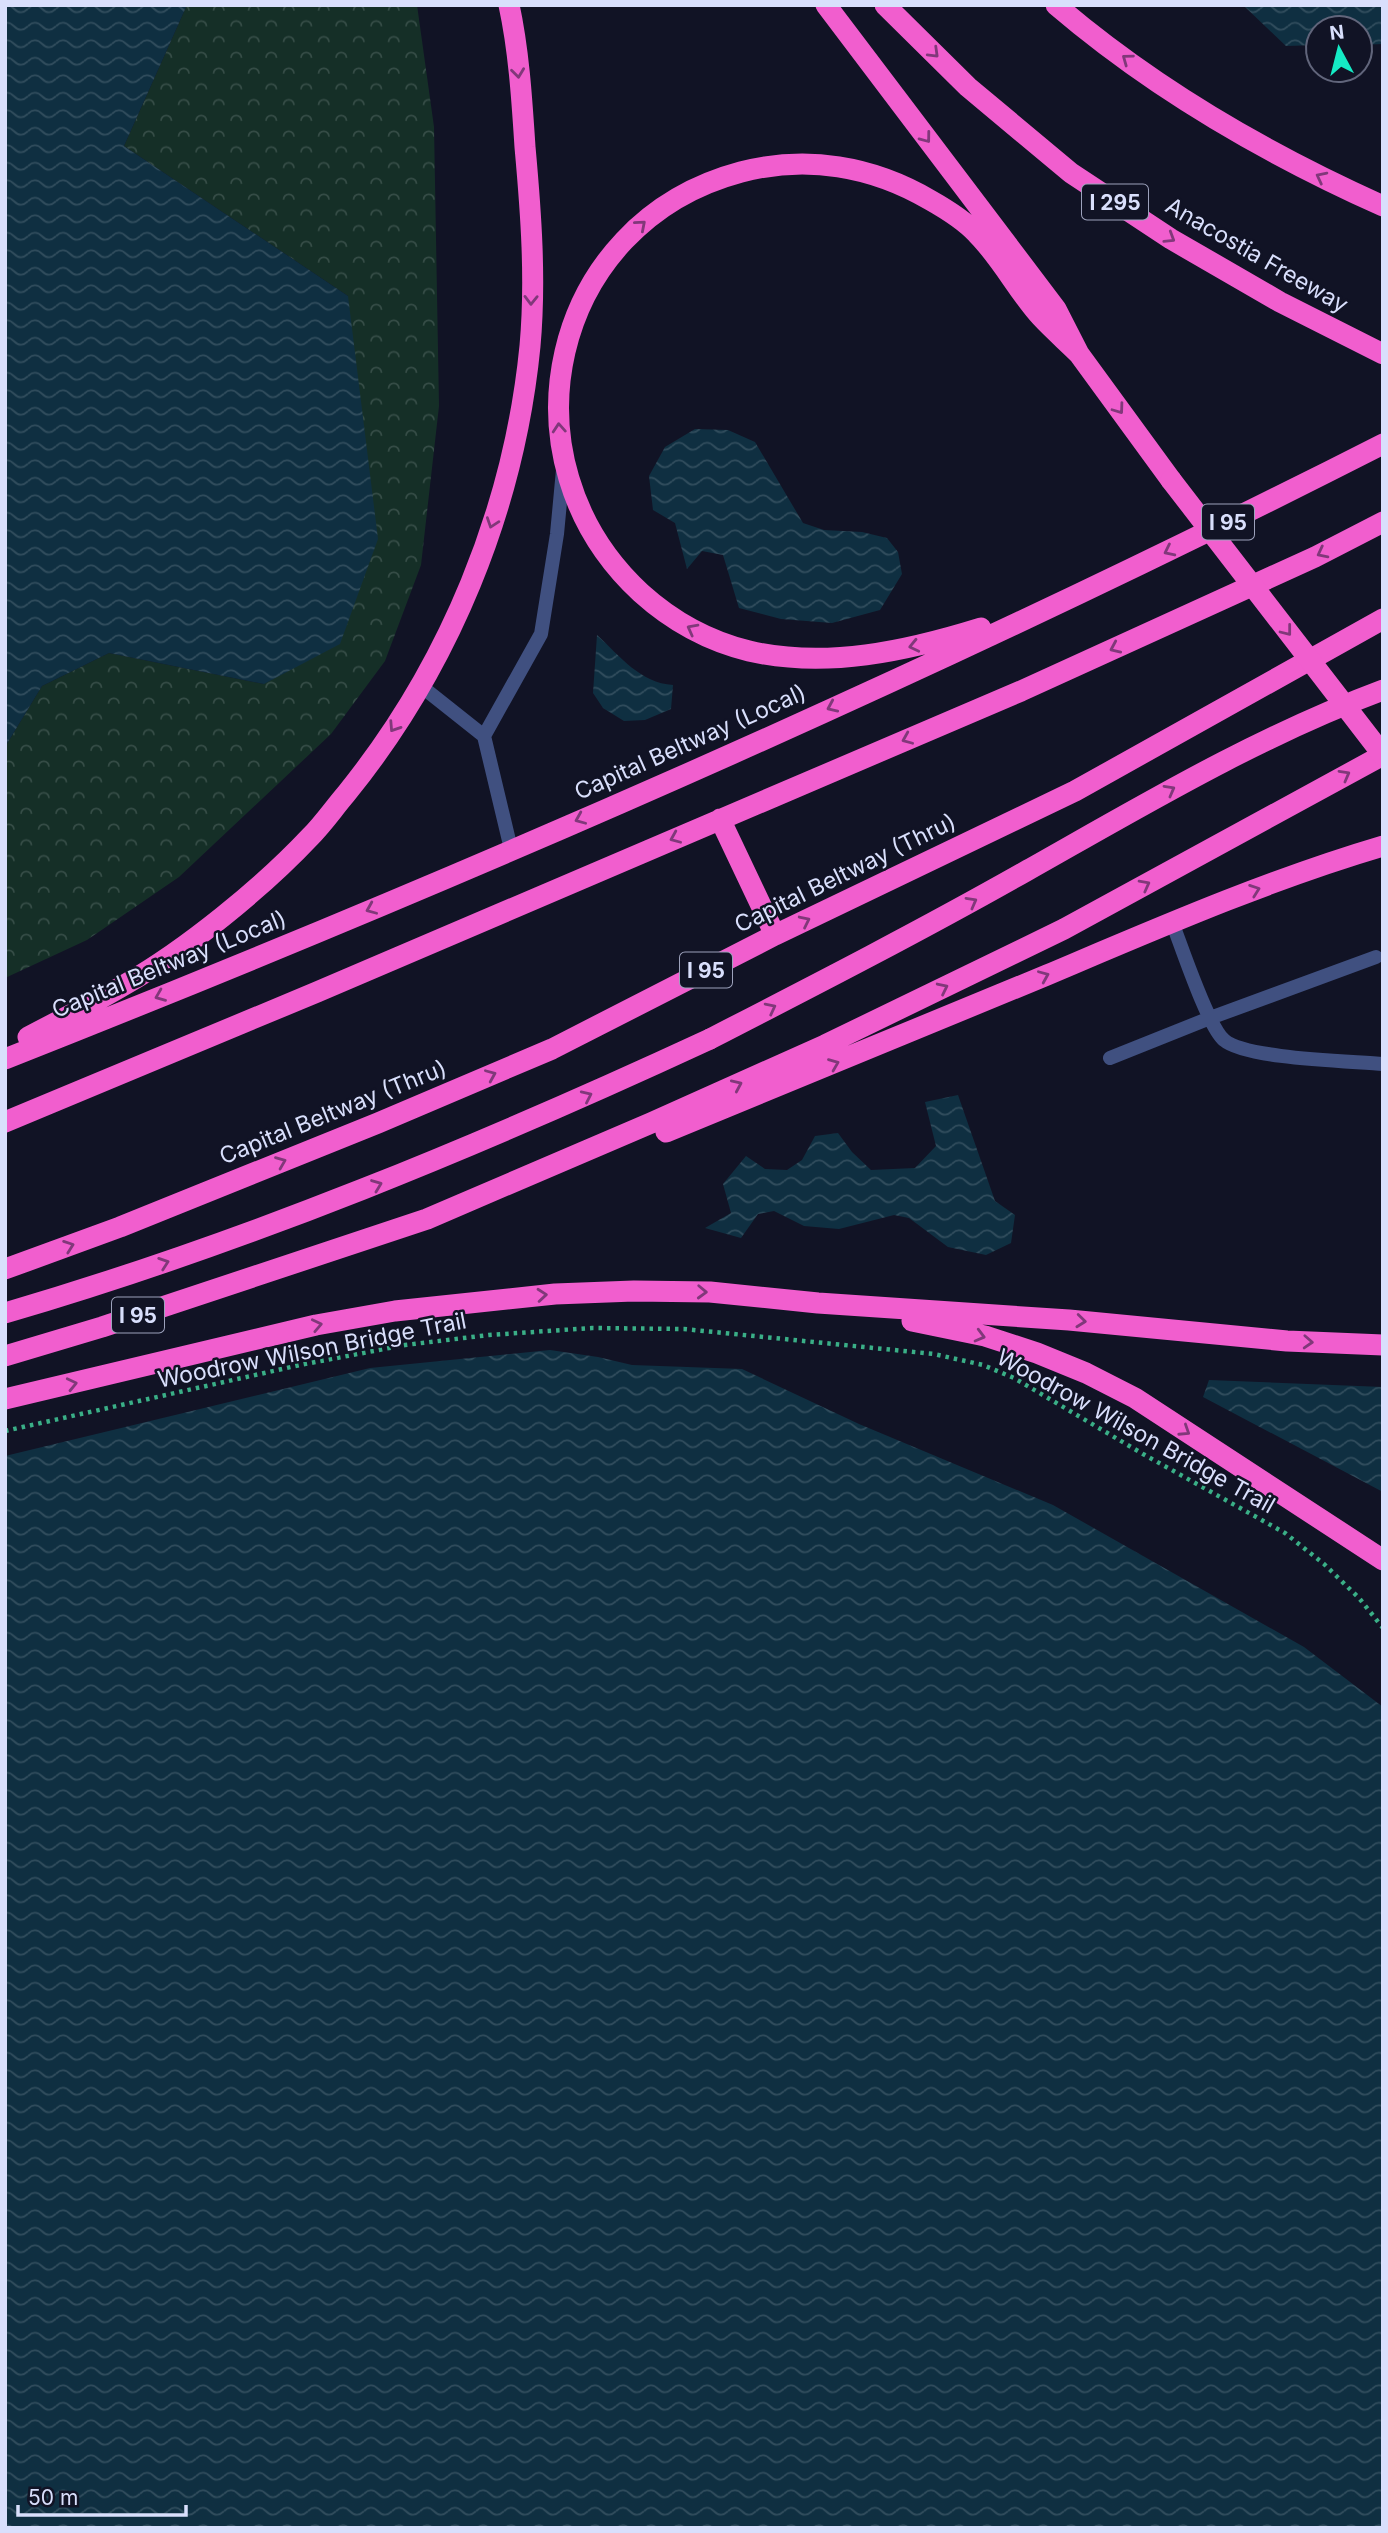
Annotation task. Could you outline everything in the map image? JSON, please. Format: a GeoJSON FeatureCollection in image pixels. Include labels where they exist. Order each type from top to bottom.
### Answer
{"type":"FeatureCollection","features":[{"type":"Feature","properties":{"kind":"highway"},"geometry":{"type":"LineString","coordinates":[[5,1049],[129,983],[188,943],[253,890],[311,836],[371,763],[421,686],[462,605],[495,515],[518,426],[530,344],[532,234],[523,121],[509,5]]}},
{"type":"Feature","properties":{"kind":"highway"},"geometry":{"type":"LineString","coordinates":[[826,5],[1056,309],[1079,354],[1171,480],[1383,755]]}},
{"type":"Feature","properties":{"kind":"highway","name":"Anacostia Freeway"},"geometry":{"type":"LineString","coordinates":[[885,5],[968,86],[1071,173],[1171,239],[1280,302],[1380,353]]}},
{"type":"Feature","properties":{"kind":"highway"},"geometry":{"type":"LineString","coordinates":[[1056,5],[1170,91],[1269,150],[1383,206]]}},
{"type":"Feature","properties":{"kind":"highway"},"geometry":{"type":"LineString","coordinates":[[1073,598],[966,633],[873,654],[801,658],[749,651],[692,630],[651,603],[630,583],[614,565],[584,520],[564,465],[558,429],[559,386],[570,334],[593,282],[626,238],[667,205],[705,183],[755,168],[798,163],[852,168],[879,176],[930,200],[977,234],[1041,318],[1079,354]]}},
{"type":"Feature","properties":{"kind":"highway","name":"Capital Beltway (Local)"},"geometry":{"type":"LineString","coordinates":[[5,1059],[294,942],[709,764],[1073,598],[1383,444]]}},
{"type":"Feature","properties":{"kind":"highway"},"geometry":{"type":"LineString","coordinates":[[5,1122],[317,992],[1021,691],[1315,557],[1383,522]]}},
{"type":"Feature","properties":{"kind":"highway","name":"Capital Beltway (Thru)"},"geometry":{"type":"LineString","coordinates":[[5,1269],[120,1227],[552,1049],[775,935],[1074,791],[1383,619]]}},
{"type":"Feature","properties":{"kind":"highway"},"geometry":{"type":"LineString","coordinates":[[5,1313],[92,1288],[254,1232],[402,1175],[577,1101],[710,1039],[917,932],[1223,761],[1321,713],[1383,690]]}},
{"type":"Feature","properties":{"kind":"highway","name":"I 95"},"geometry":{"type":"LineString","coordinates":[[5,1356],[128,1319],[427,1219],[651,1123],[825,1045],[1076,923],[1383,755]]}},
{"type":"Feature","properties":{"kind":"highway"},"geometry":{"type":"LineString","coordinates":[[720,819],[775,935]]}},
{"type":"Feature","properties":{"kind":"highway"},"geometry":{"type":"LineString","coordinates":[[427,1219],[656,1136],[1172,922],[1337,859],[1383,846]]}},
{"type":"Feature","properties":{"kind":"highway"},"geometry":{"type":"LineString","coordinates":[[5,1399],[316,1325],[395,1311],[555,1294],[710,1292],[818,1303],[1069,1320],[1287,1341],[1383,1345]]}},
{"type":"Feature","properties":{"kind":"highway"},"geometry":{"type":"LineString","coordinates":[[818,1303],[985,1336],[1086,1373],[1135,1398],[1383,1560]]}},
{"type":"Feature","properties":{"kind":"lane"},"geometry":{"type":"LineString","coordinates":[[484,736],[541,635],[557,534],[564,465]]}},
{"type":"Feature","properties":{"kind":"lane"},"geometry":{"type":"LineString","coordinates":[[421,686],[484,736],[511,849]]}},
{"type":"Feature","properties":{"kind":"lane"},"geometry":{"type":"LineString","coordinates":[[1172,922],[1210,1018],[1223,1040],[1240,1048],[1269,1054],[1383,1064]]}},
{"type":"Feature","properties":{"kind":"lane"},"geometry":{"type":"LineString","coordinates":[[1110,1058],[1376,957]]}},
{"type":"Feature","properties":{"kind":"path","name":"Woodrow Wilson Bridge Trail"},"geometry":{"type":"LineString","coordinates":[[5,1431],[313,1362],[405,1345],[489,1335],[592,1328],[684,1329],[934,1354],[983,1365],[1014,1378],[1285,1534],[1324,1564],[1359,1598],[1383,1628]]}},
{"type":"Feature","properties":{"kind":"green space"},"geometry":{"type":"Polygon","coordinates":[[[187,5],[417,5],[434,127],[439,406],[421,565],[385,661],[331,734],[179,877],[87,940],[5,978],[5,747],[42,686],[109,653],[264,684],[348,296],[124,146],[187,5]]]}},
{"type":"Feature","properties":{"kind":"water"},"geometry":{"type":"Polygon","coordinates":[[[5,5],[187,5],[124,146],[348,296],[378,539],[340,644],[264,684],[109,653],[42,686],[5,747],[5,5]]]}},
{"type":"Feature","properties":{"kind":"water"},"geometry":{"type":"Polygon","coordinates":[[[1243,5],[1383,5],[1383,44],[1374,44],[1374,14],[1304,14],[1304,45],[1286,46],[1243,5]]]}},
{"type":"Feature","properties":{"kind":"water"},"geometry":{"type":"Polygon","coordinates":[[[695,429],[728,430],[755,442],[803,523],[824,530],[862,532],[887,538],[898,552],[902,574],[880,610],[832,623],[781,619],[739,608],[723,555],[702,551],[687,569],[675,523],[653,510],[649,476],[665,447],[695,429]]]}},
{"type":"Feature","properties":{"kind":"water"},"geometry":{"type":"Polygon","coordinates":[[[597,635],[622,660],[641,674],[673,685],[671,709],[645,720],[624,721],[603,708],[593,693],[597,635]]]}},
{"type":"Feature","properties":{"kind":"water"},"geometry":{"type":"Polygon","coordinates":[[[958,1095],[995,1201],[1015,1215],[1011,1243],[986,1255],[948,1247],[909,1218],[894,1215],[839,1229],[804,1226],[774,1211],[758,1214],[741,1238],[705,1228],[731,1213],[723,1184],[746,1156],[765,1169],[787,1170],[802,1160],[815,1136],[838,1133],[852,1152],[871,1170],[915,1168],[936,1146],[925,1102],[958,1095]]]}},
{"type":"Feature","properties":{"kind":"water"},"geometry":{"type":"Polygon","coordinates":[[[550,1350],[632,1365],[742,1369],[859,1424],[1053,1505],[1304,1647],[1383,1707],[1383,2528],[5,2528],[5,1456],[370,1368],[550,1350]]]}},
{"type":"Feature","properties":{"kind":"water"},"geometry":{"type":"Polygon","coordinates":[[[1209,1380],[1383,1387],[1383,1492],[1203,1397],[1209,1380]]]}}]}
